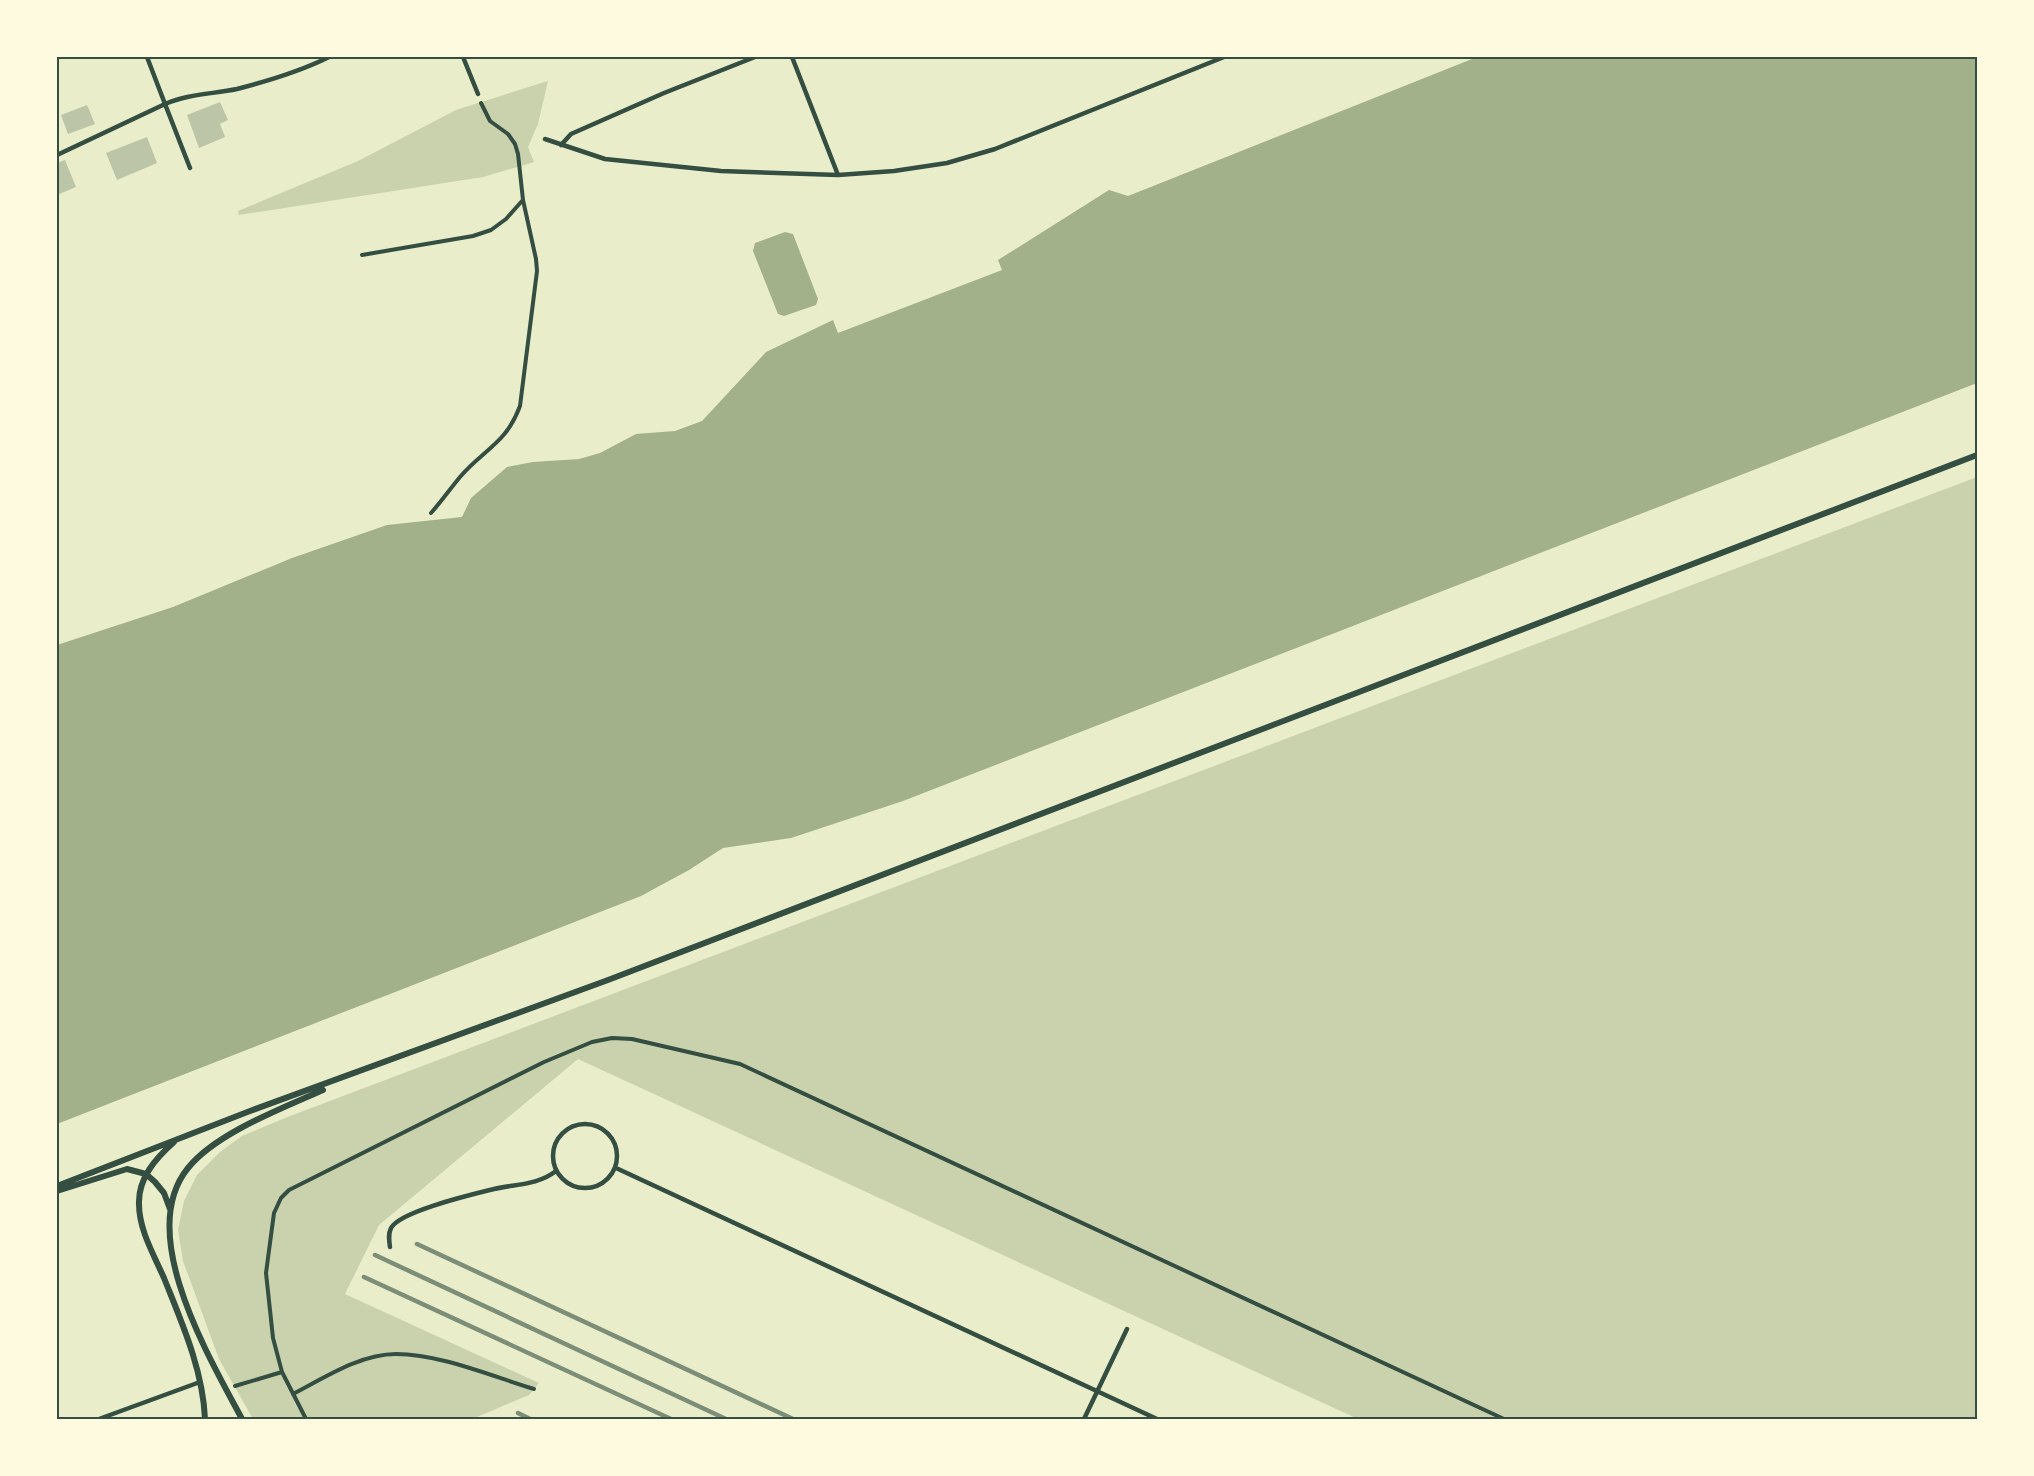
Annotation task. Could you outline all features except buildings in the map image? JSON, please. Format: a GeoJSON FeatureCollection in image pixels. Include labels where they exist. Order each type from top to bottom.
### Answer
{"type":"FeatureCollection","features":[{"type":"Feature","properties":{"kind":"street"},"geometry":{"type":"LineString","coordinates":[[57,1186],[176,1139],[597,984],[1977,455]]}},
{"type":"Feature","properties":{"kind":"street"},"geometry":{"type":"LineString","coordinates":[[242,1419],[209,1356],[182,1291],[171,1254],[170,1209],[179,1182],[189,1167],[202,1155],[236,1131],[356,1074]]}},
{"type":"Feature","properties":{"kind":"street"},"geometry":{"type":"LineString","coordinates":[[176,1139],[157,1157],[146,1174],[138,1202],[140,1218],[194,1359],[205,1419]]}},
{"type":"Feature","properties":{"kind":"street"},"geometry":{"type":"LineString","coordinates":[[57,1191],[127,1169],[146,1174],[155,1182],[164,1193],[170,1209]]}},
{"type":"Feature","properties":{"kind":"lane"},"geometry":{"type":"LineString","coordinates":[[147,57],[190,168]]}},
{"type":"Feature","properties":{"kind":"lane"},"geometry":{"type":"LineString","coordinates":[[57,155],[180,97],[237,89],[310,66],[329,57]]}},
{"type":"Feature","properties":{"kind":"lane"},"geometry":{"type":"LineString","coordinates":[[463,57],[478,93]]}},
{"type":"Feature","properties":{"kind":"lane"},"geometry":{"type":"LineString","coordinates":[[561,145],[571,134],[664,93],[755,57]]}},
{"type":"Feature","properties":{"kind":"lane"},"geometry":{"type":"LineString","coordinates":[[792,57],[838,175]]}},
{"type":"Feature","properties":{"kind":"lane"},"geometry":{"type":"LineString","coordinates":[[545,139],[605,159],[721,171],[838,175],[894,171],[947,163],[994,149],[1224,57]]}},
{"type":"Feature","properties":{"kind":"lane"},"geometry":{"type":"LineString","coordinates":[[594,1125],[604,1129],[612,1137],[618,1157],[616,1168],[602,1184],[592,1188],[581,1188],[562,1179],[556,1171],[553,1150],[564,1131],[573,1126],[594,1125]]}},
{"type":"Feature","properties":{"kind":"lane"},"geometry":{"type":"LineString","coordinates":[[616,1168],[1157,1419]]}},
{"type":"Feature","properties":{"kind":"lane"},"geometry":{"type":"LineString","coordinates":[[390,1247],[389,1238],[392,1228],[399,1219],[414,1212],[495,1189],[541,1181],[556,1171]]}},
{"type":"Feature","properties":{"kind":"lane"},"geometry":{"type":"LineString","coordinates":[[1084,1419],[1127,1329]]}},
{"type":"Feature","properties":{"kind":"lane"},"geometry":{"type":"LineString","coordinates":[[99,1419],[200,1382]]}},
{"type":"Feature","properties":{"kind":"path"},"geometry":{"type":"LineString","coordinates":[[431,513],[461,476],[505,435],[514,423],[520,406],[537,271],[515,144],[508,134],[490,121],[478,93]]}},
{"type":"Feature","properties":{"kind":"path"},"geometry":{"type":"LineString","coordinates":[[362,255],[491,230],[506,219],[523,200]]}},
{"type":"Feature","properties":{"kind":"path"},"geometry":{"type":"LineString","coordinates":[[306,1419],[282,1372],[273,1338],[266,1273],[274,1213],[281,1198],[289,1190],[544,1062],[592,1042],[612,1038],[632,1039],[740,1064],[1504,1419]]}},
{"type":"Feature","properties":{"kind":"path"},"geometry":{"type":"LineString","coordinates":[[293,1394],[350,1365],[395,1354],[435,1359],[534,1389]]}},
{"type":"Feature","properties":{"kind":"path"},"geometry":{"type":"LineString","coordinates":[[226,1389],[282,1372]]}},
{"type":"Feature","properties":{"kind":"shaded area"},"geometry":{"type":"Polygon","coordinates":[[[1477,57],[1977,57],[1977,383],[903,801],[791,838],[723,848],[689,870],[641,896],[57,1124],[57,645],[173,607],[292,558],[387,525],[462,517],[471,498],[507,467],[533,462],[579,459],[600,453],[636,434],[675,431],[702,421],[766,352],[833,320],[838,333],[1002,270],[998,260],[1109,190],[1128,196],[1477,57]]]}},
{"type":"Feature","properties":{"kind":"shaded area"},"geometry":{"type":"Polygon","coordinates":[[[548,81],[538,124],[528,147],[534,162],[483,177],[239,215],[238,211],[358,161],[456,110],[548,81]]]}},
{"type":"Feature","properties":{"kind":"shaded area"},"geometry":{"type":"Polygon","coordinates":[[[785,232],[793,234],[818,299],[816,305],[784,316],[778,314],[753,251],[755,243],[785,232]]]}},
{"type":"Feature","properties":{"kind":"shaded area"},"geometry":{"type":"Polygon","coordinates":[[[1977,477],[1977,1419],[1358,1419],[578,1059],[379,1225],[345,1294],[539,1383],[529,1395],[472,1419],[253,1419],[219,1359],[183,1261],[178,1230],[184,1201],[197,1175],[220,1152],[242,1136],[1977,477]]]}},
{"type":"Feature","properties":{"kind":"railway"},"geometry":{"type":"LineString","coordinates":[[417,1244],[793,1419]]}},
{"type":"Feature","properties":{"kind":"railway"},"geometry":{"type":"LineString","coordinates":[[375,1255],[726,1419]]}},
{"type":"Feature","properties":{"kind":"railway"},"geometry":{"type":"LineString","coordinates":[[364,1277],[671,1419]]}},
{"type":"Feature","properties":{"kind":"railway"},"geometry":{"type":"LineString","coordinates":[[518,1413],[530,1419]]}}]}
